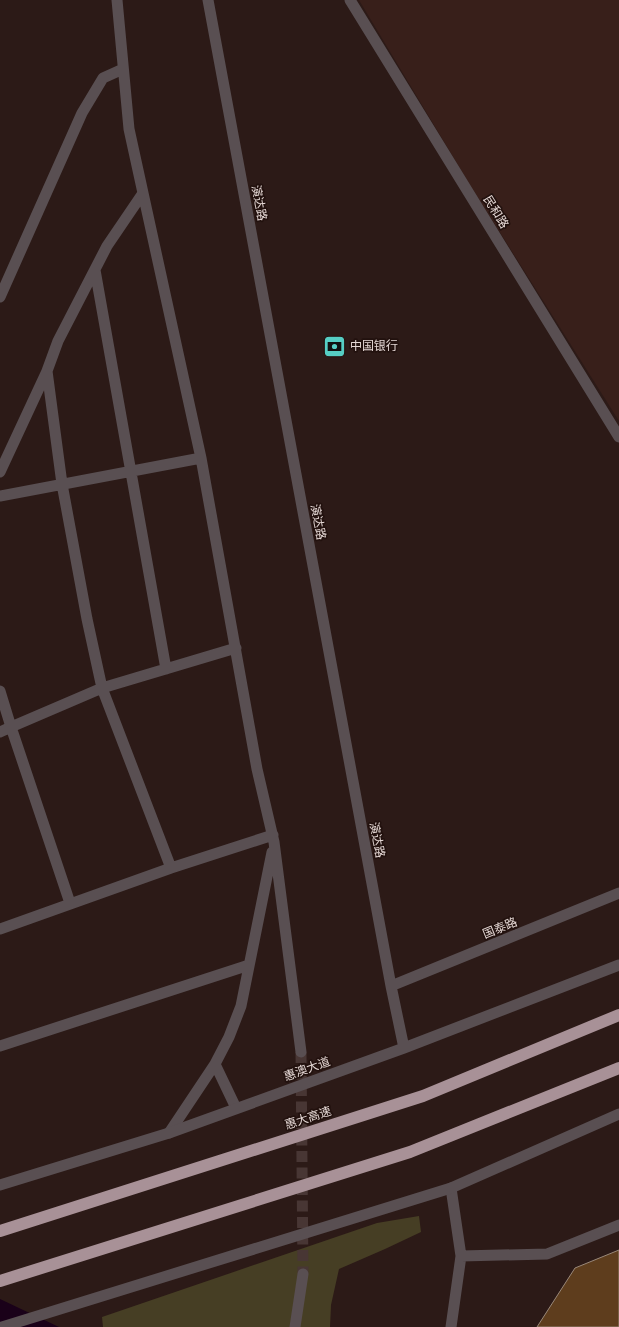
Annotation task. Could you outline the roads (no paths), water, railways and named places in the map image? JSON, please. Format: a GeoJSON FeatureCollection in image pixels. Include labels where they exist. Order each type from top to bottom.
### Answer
{"type":"FeatureCollection","features":[{"type":"Feature","properties":{"kind":"highway","name":"惠大高速"},"geometry":{"type":"LineString","coordinates":[[0,1231],[423,1096],[619,1015]]}},
{"type":"Feature","properties":{"kind":"highway"},"geometry":{"type":"LineString","coordinates":[[1,1281],[410,1152],[619,1068]]}},
{"type":"Feature","properties":{"kind":"street"},"geometry":{"type":"LineString","coordinates":[[117,0],[129,129],[201,458],[257,769],[274,838],[301,1052]]}},
{"type":"Feature","properties":{"kind":"street","name":"演达路"},"geometry":{"type":"LineString","coordinates":[[208,0],[391,986],[404,1048]]}},
{"type":"Feature","properties":{"kind":"street","name":"民和路"},"geometry":{"type":"LineString","coordinates":[[350,0],[619,437]]}},
{"type":"Feature","properties":{"kind":"street"},"geometry":{"type":"LineString","coordinates":[[0,297],[82,113],[103,78],[123,68]]}},
{"type":"Feature","properties":{"kind":"street"},"geometry":{"type":"LineString","coordinates":[[0,472],[47,371],[58,341],[108,246],[143,193]]}},
{"type":"Feature","properties":{"kind":"street"},"geometry":{"type":"LineString","coordinates":[[95,270],[166,669]]}},
{"type":"Feature","properties":{"kind":"street"},"geometry":{"type":"LineString","coordinates":[[47,371],[62,484],[87,619],[102,688],[172,868]]}},
{"type":"Feature","properties":{"kind":"street"},"geometry":{"type":"LineString","coordinates":[[0,496],[201,458]]}},
{"type":"Feature","properties":{"kind":"street"},"geometry":{"type":"LineString","coordinates":[[0,732],[102,688],[236,648]]}},
{"type":"Feature","properties":{"kind":"street"},"geometry":{"type":"LineString","coordinates":[[0,691],[70,903]]}},
{"type":"Feature","properties":{"kind":"street"},"geometry":{"type":"LineString","coordinates":[[0,929],[172,868],[274,838]]}},
{"type":"Feature","properties":{"kind":"street"},"geometry":{"type":"LineString","coordinates":[[169,1133],[215,1064],[229,1037],[240,1006],[250,965],[274,838]]}},
{"type":"Feature","properties":{"kind":"street","name":"国泰路"},"geometry":{"type":"LineString","coordinates":[[391,986],[619,893]]}},
{"type":"Feature","properties":{"kind":"street"},"geometry":{"type":"LineString","coordinates":[[0,1046],[250,965]]}},
{"type":"Feature","properties":{"kind":"street","name":"惠澳大道"},"geometry":{"type":"LineString","coordinates":[[0,1185],[169,1133],[404,1048],[619,965]]}},
{"type":"Feature","properties":{"kind":"street"},"geometry":{"type":"LineString","coordinates":[[215,1064],[236,1108]]}},
{"type":"Feature","properties":{"kind":"street"},"geometry":{"type":"LineString","coordinates":[[2,1327],[451,1188],[619,1114]]}},
{"type":"Feature","properties":{"kind":"street"},"geometry":{"type":"LineString","coordinates":[[451,1188],[461,1256],[451,1327]]}},
{"type":"Feature","properties":{"kind":"street"},"geometry":{"type":"LineString","coordinates":[[461,1256],[547,1254],[619,1225]]}},
{"type":"Feature","properties":{"kind":"street"},"geometry":{"type":"LineString","coordinates":[[295,1327],[303,1274]]}},
{"type":"Feature","properties":{"kind":"tunnel"},"geometry":{"type":"LineString","coordinates":[[301,1052],[303,1274]]}},
{"type":"Feature","properties":{"kind":"place","name":"中国银行"},"geometry":{"type":"Point","coordinates":[334,346]}}]}
